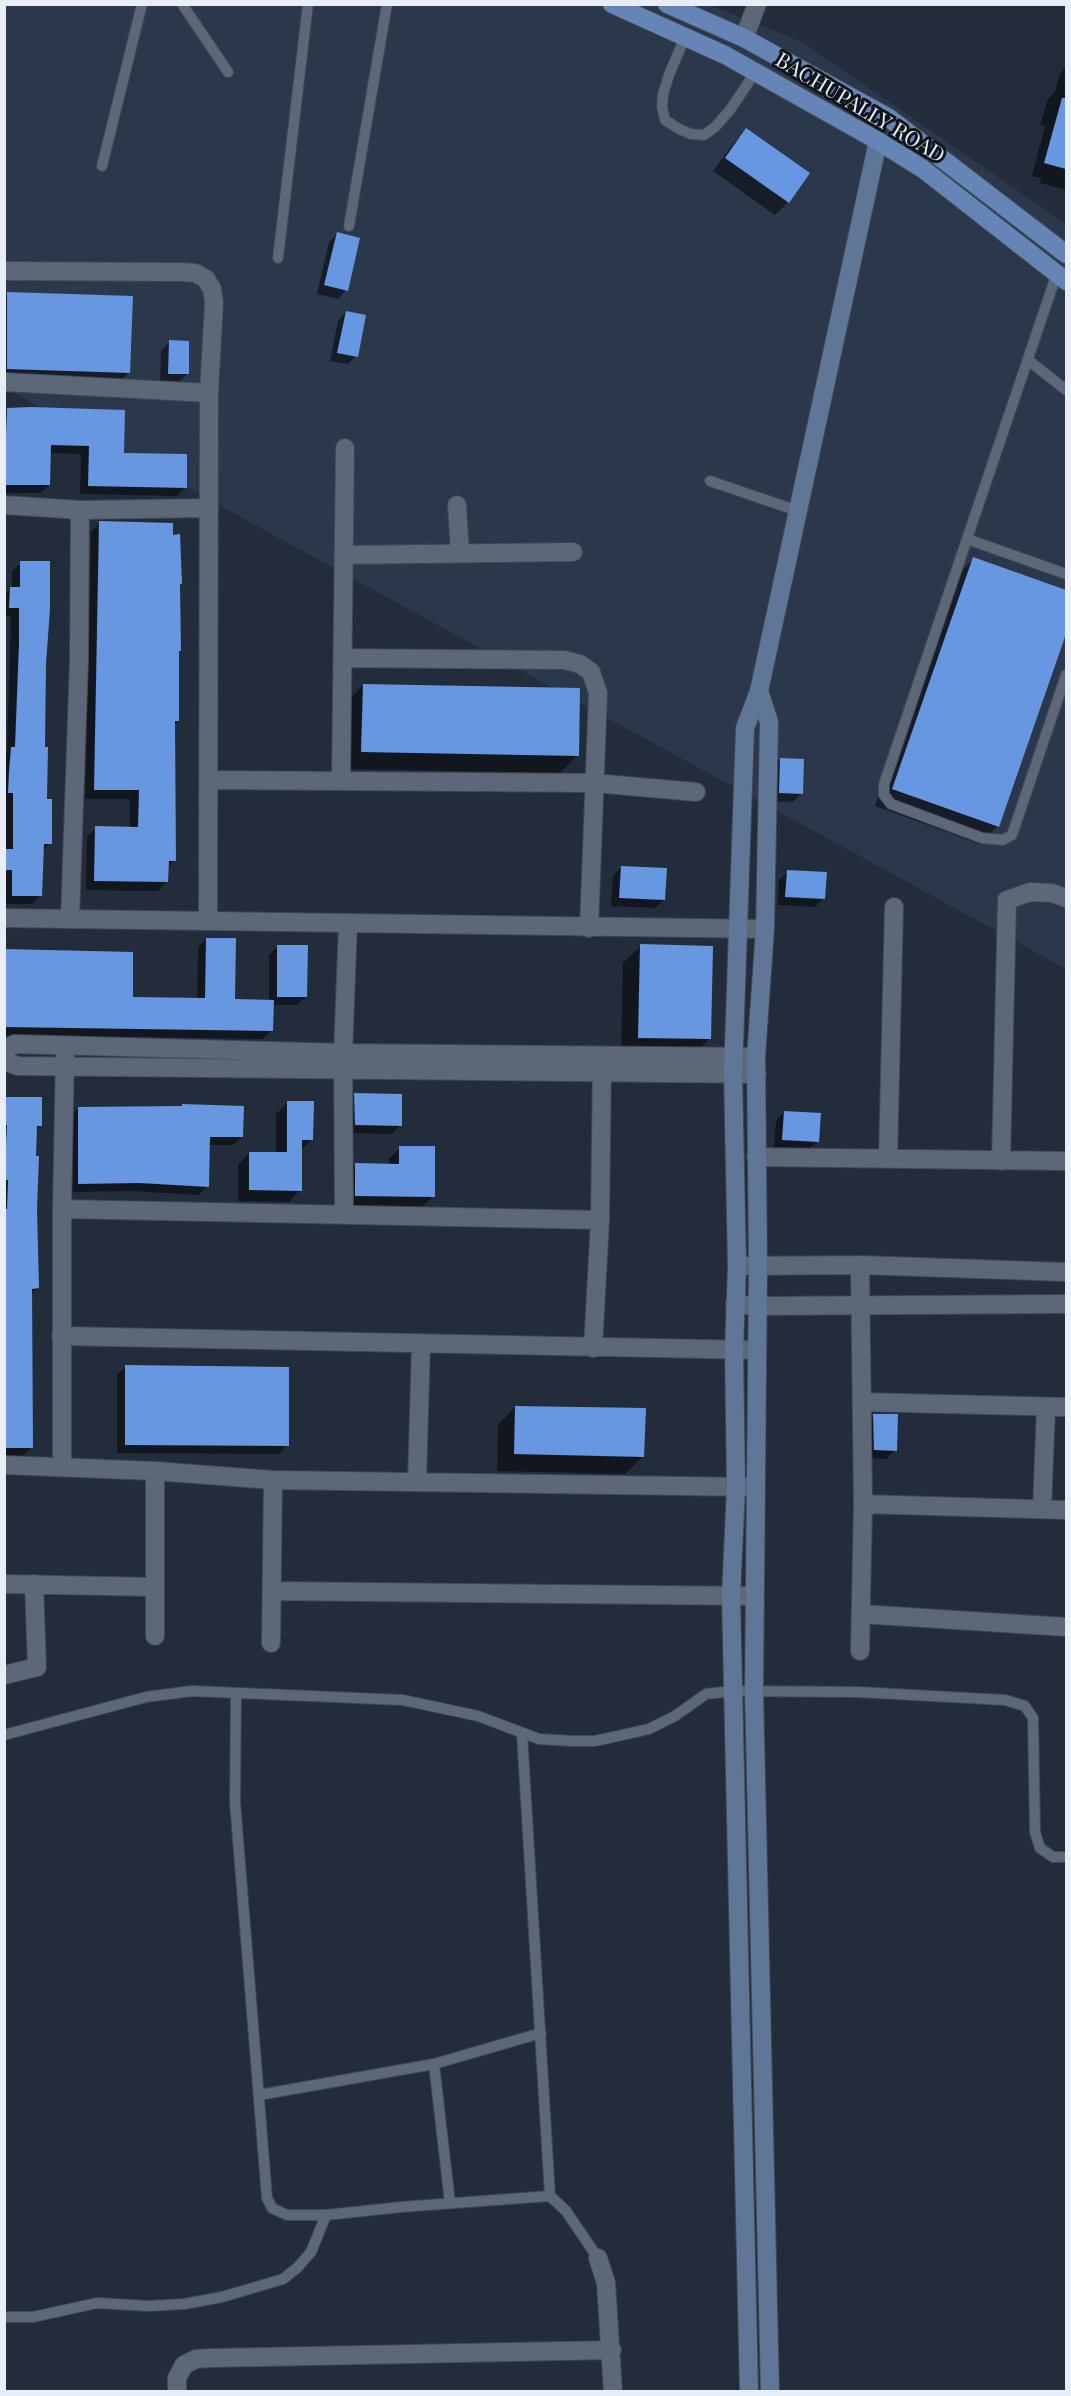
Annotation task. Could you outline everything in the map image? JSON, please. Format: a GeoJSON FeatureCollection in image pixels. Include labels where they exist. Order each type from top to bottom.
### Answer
{"type":"FeatureCollection","features":[{"type":"Feature","properties":{"kind":"main road","name":"BACHUPALLY ROAD"},"geometry":{"type":"LineString","coordinates":[[612,4],[756,71],[878,141],[923,169],[1062,277]]}},
{"type":"Feature","properties":{"kind":"main road","name":"BACHUPALLY ROAD"},"geometry":{"type":"LineString","coordinates":[[667,4],[744,38],[889,118],[1066,254]]}},
{"type":"Feature","properties":{"kind":"street"},"geometry":{"type":"LineString","coordinates":[[744,38],[756,4]]}},
{"type":"Feature","properties":{"kind":"street"},"geometry":{"type":"LineString","coordinates":[[749,2391],[731,1596],[736,1487],[733,1066],[745,728],[759,691],[878,141]]}},
{"type":"Feature","properties":{"kind":"street"},"geometry":{"type":"LineString","coordinates":[[4,271],[195,273],[206,279],[212,289],[214,302],[209,393],[208,921]]}},
{"type":"Feature","properties":{"kind":"street"},"geometry":{"type":"LineString","coordinates":[[4,382],[209,393]]}},
{"type":"Feature","properties":{"kind":"street"},"geometry":{"type":"LineString","coordinates":[[341,781],[345,448]]}},
{"type":"Feature","properties":{"kind":"street"},"geometry":{"type":"LineString","coordinates":[[4,505],[80,510],[209,508]]}},
{"type":"Feature","properties":{"kind":"street"},"geometry":{"type":"LineString","coordinates":[[457,505],[460,554]]}},
{"type":"Feature","properties":{"kind":"street"},"geometry":{"type":"LineString","coordinates":[[70,919],[79,660],[80,510]]}},
{"type":"Feature","properties":{"kind":"street"},"geometry":{"type":"LineString","coordinates":[[344,555],[573,552]]}},
{"type":"Feature","properties":{"kind":"street"},"geometry":{"type":"LineString","coordinates":[[343,658],[564,660],[580,664],[591,672],[598,693],[589,928]]}},
{"type":"Feature","properties":{"kind":"street"},"geometry":{"type":"LineString","coordinates":[[759,691],[769,722],[765,929],[756,1065],[758,1267],[754,1691],[770,2391]]}},
{"type":"Feature","properties":{"kind":"street"},"geometry":{"type":"LineString","coordinates":[[208,780],[594,783],[696,792]]}},
{"type":"Feature","properties":{"kind":"street"},"geometry":{"type":"LineString","coordinates":[[1001,1161],[1007,900],[1030,892],[1052,893],[1066,898]]}},
{"type":"Feature","properties":{"kind":"street"},"geometry":{"type":"LineString","coordinates":[[888,1159],[894,907]]}},
{"type":"Feature","properties":{"kind":"street"},"geometry":{"type":"LineString","coordinates":[[4,918],[765,929]]}},
{"type":"Feature","properties":{"kind":"street"},"geometry":{"type":"LineString","coordinates":[[344,1214],[343,1061],[348,923]]}},
{"type":"Feature","properties":{"kind":"street"},"geometry":{"type":"LineString","coordinates":[[4,1050],[15,1044],[343,1061]]}},
{"type":"Feature","properties":{"kind":"street"},"geometry":{"type":"LineString","coordinates":[[62,1467],[61,1336],[65,1046]]}},
{"type":"Feature","properties":{"kind":"street"},"geometry":{"type":"LineString","coordinates":[[4,1061],[18,1066],[343,1061],[756,1065]]}},
{"type":"Feature","properties":{"kind":"street"},"geometry":{"type":"LineString","coordinates":[[593,1348],[600,1220],[602,1064]]}},
{"type":"Feature","properties":{"kind":"street"},"geometry":{"type":"LineString","coordinates":[[756,1156],[1066,1161]]}},
{"type":"Feature","properties":{"kind":"street"},"geometry":{"type":"LineString","coordinates":[[62,1209],[600,1220]]}},
{"type":"Feature","properties":{"kind":"street"},"geometry":{"type":"LineString","coordinates":[[736,1266],[860,1265],[1066,1272]]}},
{"type":"Feature","properties":{"kind":"street"},"geometry":{"type":"LineString","coordinates":[[860,1265],[863,1504],[860,1651]]}},
{"type":"Feature","properties":{"kind":"street"},"geometry":{"type":"LineString","coordinates":[[735,1304],[757,1306],[1066,1304]]}},
{"type":"Feature","properties":{"kind":"street"},"geometry":{"type":"LineString","coordinates":[[61,1336],[756,1350]]}},
{"type":"Feature","properties":{"kind":"street"},"geometry":{"type":"LineString","coordinates":[[417,1482],[422,1344]]}},
{"type":"Feature","properties":{"kind":"street"},"geometry":{"type":"LineString","coordinates":[[862,1402],[1066,1407]]}},
{"type":"Feature","properties":{"kind":"street"},"geometry":{"type":"LineString","coordinates":[[1042,1509],[1046,1407]]}},
{"type":"Feature","properties":{"kind":"street"},"geometry":{"type":"LineString","coordinates":[[4,1465],[155,1471],[273,1480],[757,1487]]}},
{"type":"Feature","properties":{"kind":"street"},"geometry":{"type":"LineString","coordinates":[[155,1471],[155,1636]]}},
{"type":"Feature","properties":{"kind":"street"},"geometry":{"type":"LineString","coordinates":[[271,1643],[273,1480]]}},
{"type":"Feature","properties":{"kind":"street"},"geometry":{"type":"LineString","coordinates":[[863,1504],[1066,1510]]}},
{"type":"Feature","properties":{"kind":"street"},"geometry":{"type":"LineString","coordinates":[[4,1584],[155,1587]]}},
{"type":"Feature","properties":{"kind":"street"},"geometry":{"type":"LineString","coordinates":[[4,1675],[37,1667],[34,1584]]}},
{"type":"Feature","properties":{"kind":"street"},"geometry":{"type":"LineString","coordinates":[[272,1591],[754,1596]]}},
{"type":"Feature","properties":{"kind":"street"},"geometry":{"type":"LineString","coordinates":[[861,1614],[1066,1627]]}},
{"type":"Feature","properties":{"kind":"street"},"geometry":{"type":"LineString","coordinates":[[598,2258],[606,2283],[614,2391]]}},
{"type":"Feature","properties":{"kind":"street"},"geometry":{"type":"LineString","coordinates":[[177,2391],[177,2378],[184,2365],[196,2360],[211,2358],[612,2350]]}},
{"type":"Feature","properties":{"kind":"lane"},"geometry":{"type":"LineString","coordinates":[[102,166],[142,4]]}},
{"type":"Feature","properties":{"kind":"lane"},"geometry":{"type":"LineString","coordinates":[[182,4],[228,72]]}},
{"type":"Feature","properties":{"kind":"lane"},"geometry":{"type":"LineString","coordinates":[[278,258],[308,4]]}},
{"type":"Feature","properties":{"kind":"lane"},"geometry":{"type":"LineString","coordinates":[[349,226],[387,4]]}},
{"type":"Feature","properties":{"kind":"lane"},"geometry":{"type":"LineString","coordinates":[[685,37],[669,75],[663,94],[662,107],[665,120],[691,134],[704,135],[715,127],[740,96],[756,71]]}},
{"type":"Feature","properties":{"kind":"lane"},"geometry":{"type":"LineString","coordinates":[[1062,277],[1028,360],[884,784],[884,795],[891,804],[982,838],[1003,840],[1012,835],[1066,675]]}},
{"type":"Feature","properties":{"kind":"lane"},"geometry":{"type":"LineString","coordinates":[[1028,360],[1066,390]]}},
{"type":"Feature","properties":{"kind":"lane"},"geometry":{"type":"LineString","coordinates":[[710,481],[798,510]]}},
{"type":"Feature","properties":{"kind":"lane"},"geometry":{"type":"LineString","coordinates":[[968,539],[1066,574]]}},
{"type":"Feature","properties":{"kind":"lane"},"geometry":{"type":"LineString","coordinates":[[4,1735],[146,1697],[192,1691],[427,1703],[478,1716],[539,1739],[572,1741],[596,1741],[622,1737],[649,1729],[675,1716],[706,1694],[732,1691],[858,1692],[993,1700],[1025,1706],[1033,1718],[1035,1832],[1040,1848],[1053,1857],[1066,1857]]}},
{"type":"Feature","properties":{"kind":"lane"},"geometry":{"type":"LineString","coordinates":[[236,1693],[235,1802],[267,2198],[272,2208],[287,2215],[326,2215],[550,2196]]}},
{"type":"Feature","properties":{"kind":"lane"},"geometry":{"type":"LineString","coordinates":[[522,1734],[550,2196],[566,2211],[598,2258]]}},
{"type":"Feature","properties":{"kind":"lane"},"geometry":{"type":"LineString","coordinates":[[259,2095],[434,2064],[541,2033]]}},
{"type":"Feature","properties":{"kind":"lane"},"geometry":{"type":"LineString","coordinates":[[434,2064],[450,2203]]}},
{"type":"Feature","properties":{"kind":"lane"},"geometry":{"type":"LineString","coordinates":[[4,2317],[33,2318],[97,2303],[149,2306],[184,2304],[222,2297],[283,2279],[311,2253],[326,2215]]}},
{"type":"Feature","properties":{"kind":"shaded area"},"geometry":{"type":"Polygon","coordinates":[[[4,5],[710,5],[802,42],[1066,224],[1066,969],[5,388],[4,5]]]}},
{"type":"Feature","properties":{"kind":"building"},"geometry":{"type":"Polygon","coordinates":[[[1062,98],[1066,98],[1066,169],[1044,163],[1062,98]]]}},
{"type":"Feature","properties":{"kind":"building"},"geometry":{"type":"Polygon","coordinates":[[[746,128],[810,173],[789,203],[725,158],[746,128]]]}},
{"type":"Feature","properties":{"kind":"building"},"geometry":{"type":"Polygon","coordinates":[[[337,232],[360,238],[348,291],[324,285],[337,232]]]}},
{"type":"Feature","properties":{"kind":"building"},"geometry":{"type":"Polygon","coordinates":[[[7,292],[133,296],[130,373],[7,369],[7,292]]]}},
{"type":"Feature","properties":{"kind":"building"},"geometry":{"type":"Polygon","coordinates":[[[346,311],[366,315],[358,357],[337,353],[346,311]]]}},
{"type":"Feature","properties":{"kind":"building"},"geometry":{"type":"Polygon","coordinates":[[[169,340],[189,341],[189,374],[168,374],[169,340]]]}},
{"type":"Feature","properties":{"kind":"building"},"geometry":{"type":"Polygon","coordinates":[[[7,408],[125,410],[124,453],[187,454],[187,488],[88,486],[89,446],[51,445],[50,485],[4,485],[7,408]]]}},
{"type":"Feature","properties":{"kind":"building"},"geometry":{"type":"Polygon","coordinates":[[[99,521],[173,523],[173,535],[180,534],[181,651],[179,651],[179,721],[175,721],[176,861],[169,861],[168,882],[94,881],[95,826],[138,827],[139,790],[94,790],[99,521]]]}},
{"type":"Feature","properties":{"kind":"building"},"geometry":{"type":"Polygon","coordinates":[[[973,557],[1066,590],[1066,634],[999,827],[892,789],[973,557]]]}},
{"type":"Feature","properties":{"kind":"building"},"geometry":{"type":"Polygon","coordinates":[[[20,561],[50,561],[45,747],[48,747],[47,799],[52,799],[52,844],[44,844],[42,896],[12,896],[12,870],[5,870],[6,849],[13,849],[13,793],[8,793],[11,747],[15,747],[19,643],[19,608],[9,608],[10,587],[20,587],[20,561]]]}},
{"type":"Feature","properties":{"kind":"building"},"geometry":{"type":"Polygon","coordinates":[[[363,684],[580,688],[579,756],[361,752],[363,684]]]}},
{"type":"Feature","properties":{"kind":"building"},"geometry":{"type":"Polygon","coordinates":[[[780,758],[804,759],[803,794],[779,793],[780,758]]]}},
{"type":"Feature","properties":{"kind":"building"},"geometry":{"type":"Polygon","coordinates":[[[621,866],[667,868],[665,900],[619,898],[621,866]]]}},
{"type":"Feature","properties":{"kind":"building"},"geometry":{"type":"Polygon","coordinates":[[[787,870],[827,872],[825,899],[785,897],[787,870]]]}},
{"type":"Feature","properties":{"kind":"building"},"geometry":{"type":"Polygon","coordinates":[[[206,938],[236,938],[235,999],[274,1000],[273,1031],[4,1027],[4,949],[133,952],[133,997],[205,998],[206,938]]]}},
{"type":"Feature","properties":{"kind":"building"},"geometry":{"type":"Polygon","coordinates":[[[640,944],[713,946],[711,1039],[638,1038],[640,944]]]}},
{"type":"Feature","properties":{"kind":"building"},"geometry":{"type":"Polygon","coordinates":[[[277,945],[308,945],[307,997],[277,997],[277,945]]]}},
{"type":"Feature","properties":{"kind":"building"},"geometry":{"type":"Polygon","coordinates":[[[354,1093],[402,1094],[402,1126],[355,1125],[354,1093]]]}},
{"type":"Feature","properties":{"kind":"building"},"geometry":{"type":"Polygon","coordinates":[[[4,1097],[42,1097],[42,1126],[37,1126],[36,1156],[39,1156],[37,1209],[39,1288],[32,1289],[33,1448],[4,1448],[4,1209],[7,1209],[8,1180],[4,1180],[7,1125],[4,1125],[4,1097]]]}},
{"type":"Feature","properties":{"kind":"building"},"geometry":{"type":"Polygon","coordinates":[[[287,1101],[314,1101],[313,1140],[302,1140],[302,1191],[249,1190],[249,1152],[287,1152],[287,1101]]]}},
{"type":"Feature","properties":{"kind":"building"},"geometry":{"type":"Polygon","coordinates":[[[182,1104],[244,1106],[243,1137],[210,1137],[209,1187],[139,1183],[78,1184],[78,1107],[182,1106],[182,1104]]]}},
{"type":"Feature","properties":{"kind":"building"},"geometry":{"type":"Polygon","coordinates":[[[784,1111],[821,1113],[819,1142],[782,1140],[784,1111]]]}},
{"type":"Feature","properties":{"kind":"building"},"geometry":{"type":"Polygon","coordinates":[[[399,1146],[435,1146],[435,1197],[355,1196],[355,1163],[399,1164],[399,1146]]]}},
{"type":"Feature","properties":{"kind":"building"},"geometry":{"type":"Polygon","coordinates":[[[125,1365],[289,1367],[289,1446],[125,1445],[125,1365]]]}},
{"type":"Feature","properties":{"kind":"building"},"geometry":{"type":"Polygon","coordinates":[[[515,1406],[646,1408],[644,1457],[514,1454],[515,1406]]]}},
{"type":"Feature","properties":{"kind":"building"},"geometry":{"type":"Polygon","coordinates":[[[873,1414],[898,1414],[897,1451],[874,1450],[873,1414]]]}}]}
